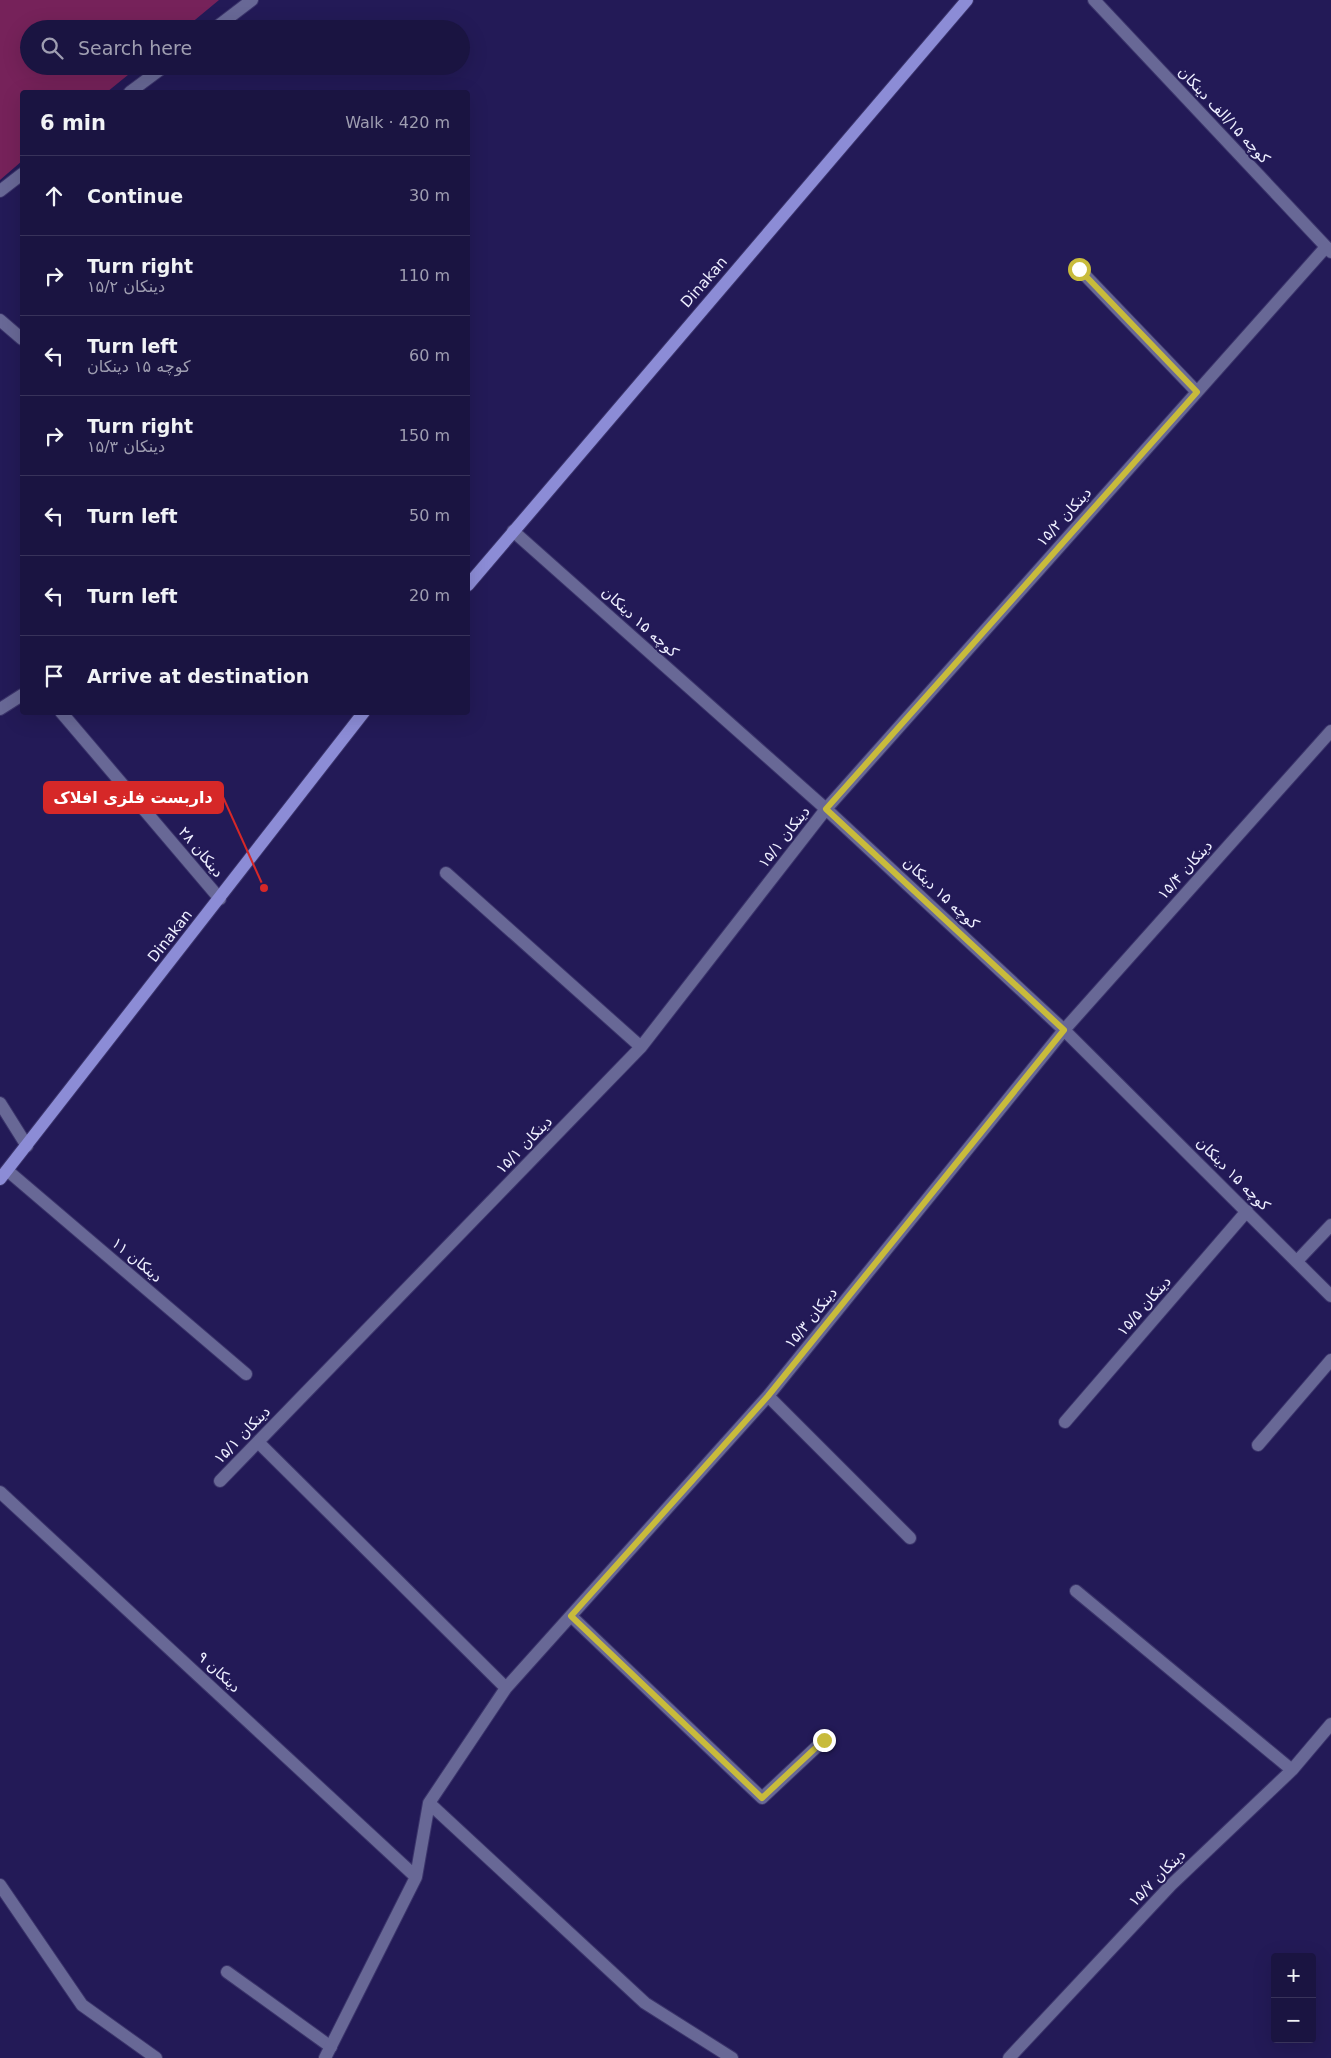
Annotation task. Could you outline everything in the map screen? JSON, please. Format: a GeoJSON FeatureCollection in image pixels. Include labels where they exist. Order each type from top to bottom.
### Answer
{"type":"FeatureCollection","features":[{"type":"Feature","properties":{"kind":"main road","name":"Dinakan"},"geometry":{"type":"LineString","coordinates":[[470,584],[967,0]]}},
{"type":"Feature","properties":{"kind":"main road","name":"Dinakan"},"geometry":{"type":"LineString","coordinates":[[4,1175],[362,715]]}},
{"type":"Feature","properties":{"kind":"street"},"geometry":{"type":"LineString","coordinates":[[226,20],[252,0]]}},
{"type":"Feature","properties":{"kind":"street","name":"کوچه ۱۵/الف دینکان"},"geometry":{"type":"LineString","coordinates":[[1094,0],[1329,249]]}},
{"type":"Feature","properties":{"kind":"street"},"geometry":{"type":"LineString","coordinates":[[133,90],[153,75]]}},
{"type":"Feature","properties":{"kind":"street"},"geometry":{"type":"LineString","coordinates":[[0,190],[20,175]]}},
{"type":"Feature","properties":{"kind":"street","name":"۱۵/۲ دینکان"},"geometry":{"type":"LineString","coordinates":[[826,809],[1197,392],[1329,249]]}},
{"type":"Feature","properties":{"kind":"street"},"geometry":{"type":"LineString","coordinates":[[1079,269],[1197,392]]}},
{"type":"Feature","properties":{"kind":"street"},"geometry":{"type":"LineString","coordinates":[[0,320],[20,337]]}},
{"type":"Feature","properties":{"kind":"street","name":"کوچه ۱۵ دینکان"},"geometry":{"type":"LineString","coordinates":[[513,531],[826,809],[1064,1030],[1298,1261],[1331,1296]]}},
{"type":"Feature","properties":{"kind":"street"},"geometry":{"type":"LineString","coordinates":[[0,709],[20,696]]}},
{"type":"Feature","properties":{"kind":"street","name":"۲۸ دینکان"},"geometry":{"type":"LineString","coordinates":[[64,715],[220,898]]}},
{"type":"Feature","properties":{"kind":"street","name":"۱۵/۴ دینکان"},"geometry":{"type":"LineString","coordinates":[[1064,1030],[1331,731]]}},
{"type":"Feature","properties":{"kind":"street","name":"۱۵/۱ دینکان"},"geometry":{"type":"LineString","coordinates":[[220,1481],[642,1047],[826,809]]}},
{"type":"Feature","properties":{"kind":"street"},"geometry":{"type":"LineString","coordinates":[[446,873],[642,1047]]}},
{"type":"Feature","properties":{"kind":"street","name":"۱۵/۳ دینکان"},"geometry":{"type":"LineString","coordinates":[[429,1803],[506,1688],[768,1396],[1064,1030]]}},
{"type":"Feature","properties":{"kind":"street"},"geometry":{"type":"LineString","coordinates":[[0,1103],[27,1146]]}},
{"type":"Feature","properties":{"kind":"street","name":"۱۱ دینکان"},"geometry":{"type":"LineString","coordinates":[[4,1175],[246,1374]]}},
{"type":"Feature","properties":{"kind":"street","name":"۱۵/۵ دینکان"},"geometry":{"type":"LineString","coordinates":[[1065,1422],[1247,1211]]}},
{"type":"Feature","properties":{"kind":"street"},"geometry":{"type":"LineString","coordinates":[[1298,1261],[1331,1225]]}},
{"type":"Feature","properties":{"kind":"street"},"geometry":{"type":"LineString","coordinates":[[1258,1445],[1331,1360]]}},
{"type":"Feature","properties":{"kind":"street"},"geometry":{"type":"LineString","coordinates":[[768,1396],[910,1538]]}},
{"type":"Feature","properties":{"kind":"street"},"geometry":{"type":"LineString","coordinates":[[258,1442],[506,1688]]}},
{"type":"Feature","properties":{"kind":"street","name":"۹ دینکان"},"geometry":{"type":"LineString","coordinates":[[0,1492],[416,1877]]}},
{"type":"Feature","properties":{"kind":"street"},"geometry":{"type":"LineString","coordinates":[[1076,1591],[1292,1770]]}},
{"type":"Feature","properties":{"kind":"street"},"geometry":{"type":"LineString","coordinates":[[571,1616],[762,1798],[824,1740]]}},
{"type":"Feature","properties":{"kind":"street","name":"۱۵/۷ دینکان"},"geometry":{"type":"LineString","coordinates":[[1009,2058],[1171,1885],[1292,1770],[1331,1724]]}},
{"type":"Feature","properties":{"kind":"street"},"geometry":{"type":"LineString","coordinates":[[227,1972],[328,2053],[416,1877],[429,1803]]}},
{"type":"Feature","properties":{"kind":"street"},"geometry":{"type":"LineString","coordinates":[[429,1803],[646,2003],[732,2058]]}},
{"type":"Feature","properties":{"kind":"street"},"geometry":{"type":"LineString","coordinates":[[0,1885],[82,2005],[156,2058]]}},
{"type":"Feature","properties":{"kind":"shaded area"},"geometry":{"type":"Polygon","coordinates":[[[0,0],[219,0],[195,20],[20,20],[20,75],[128,75],[109,90],[20,90],[20,163],[0,180],[0,0]]]}},
{"type":"Feature","properties":{"kind":"place","name":"داربست فلزی افلاک"},"geometry":{"type":"Point","coordinates":[264,888]}},
{"type":"Feature","properties":{"kind":"route"},"geometry":{"type":"LineString","coordinates":[[824,1740],[762,1798],[571,1616],[768,1396],[1064,1030],[826,809],[1197,392],[1079,269]]}}]}
